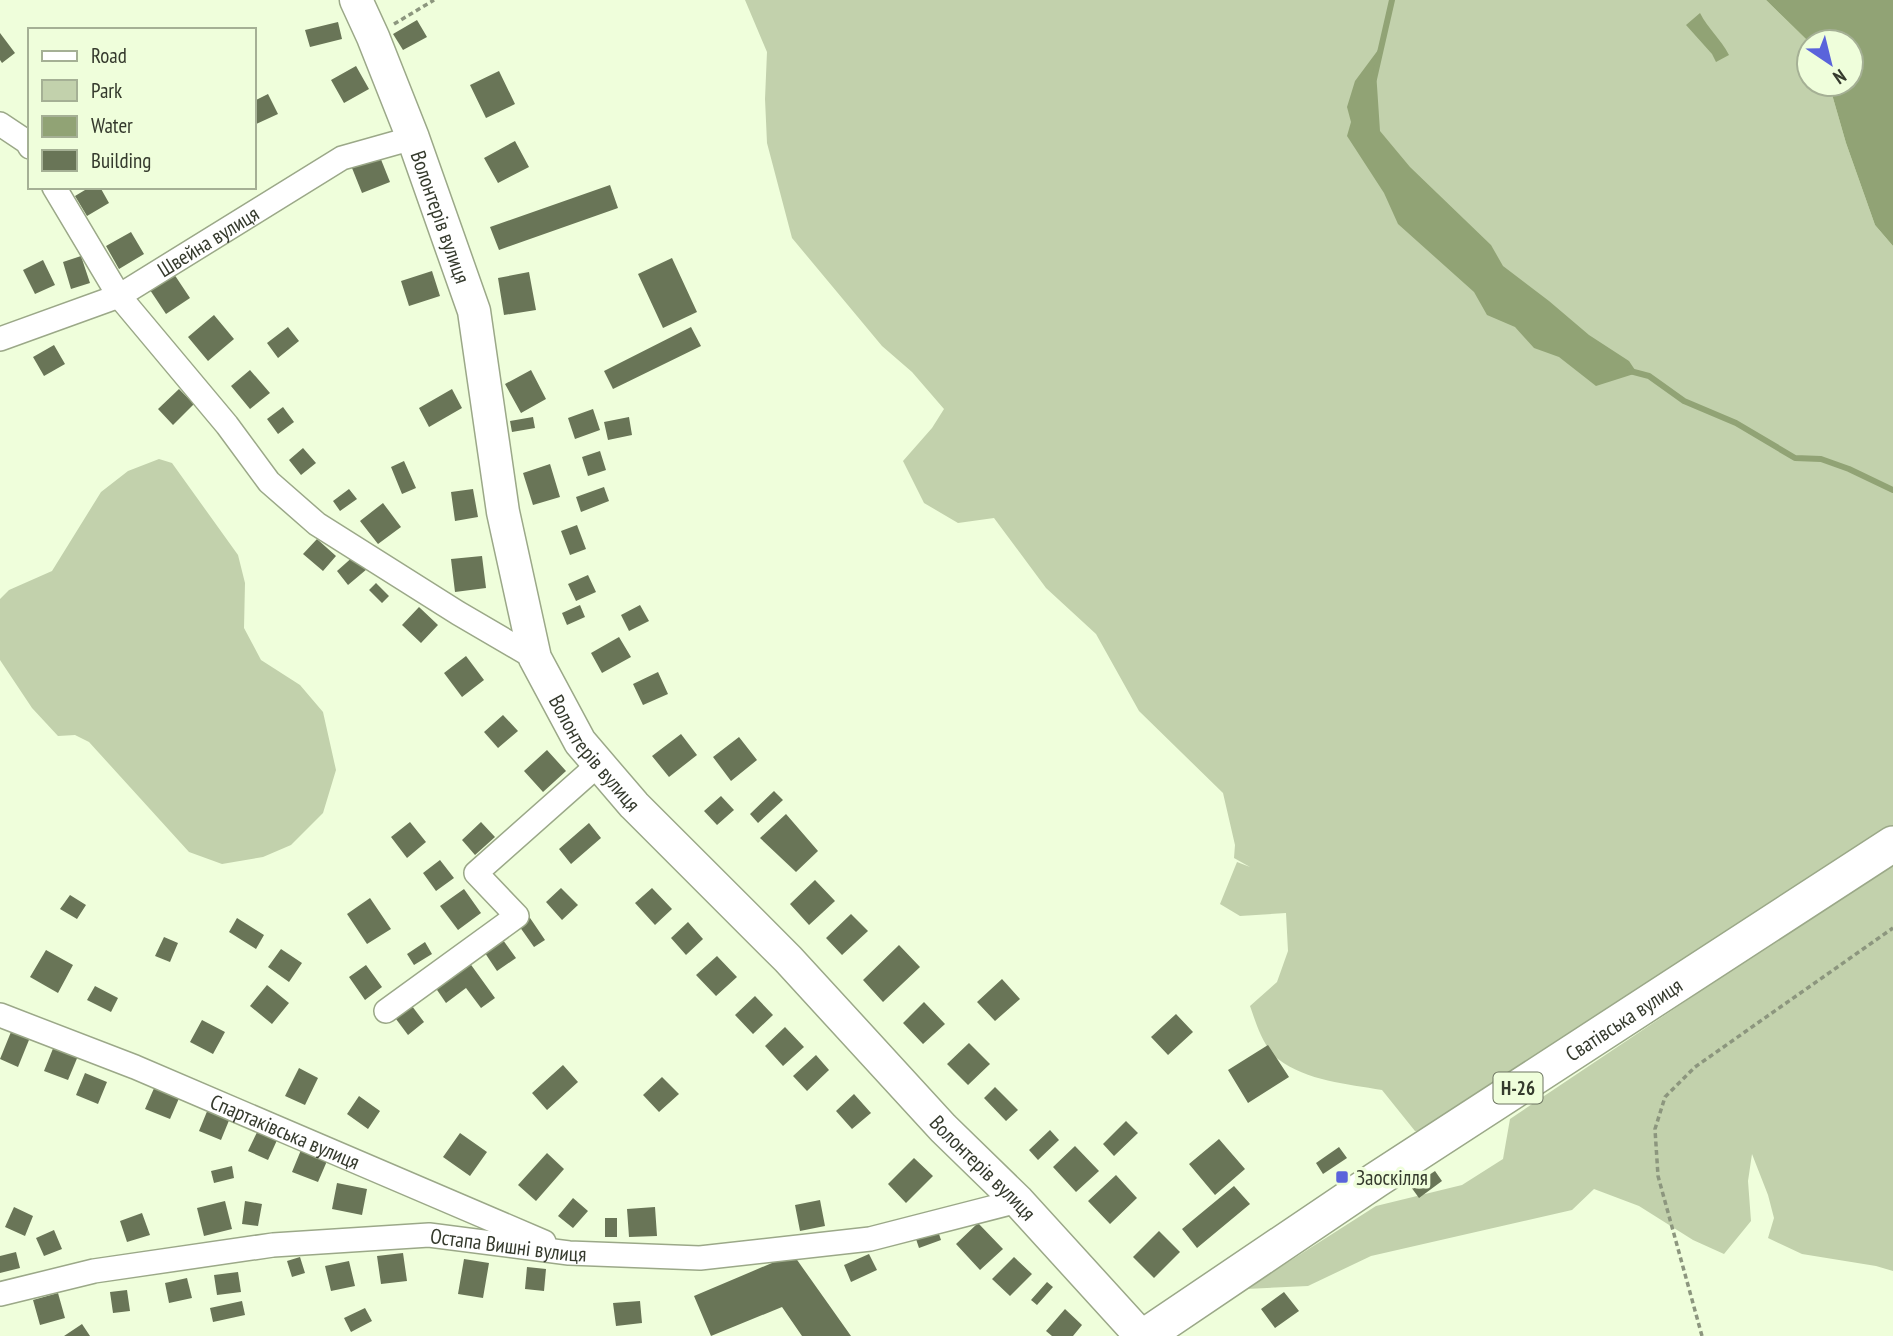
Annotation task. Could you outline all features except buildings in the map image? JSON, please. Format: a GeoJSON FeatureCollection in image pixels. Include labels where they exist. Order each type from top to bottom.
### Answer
{"type":"FeatureCollection","features":[{"type":"Feature","properties":{"kind":"main road","name":"Сватівська вулиця"},"geometry":{"type":"LineString","coordinates":[[1143,1336],[1893,844]]}},
{"type":"Feature","properties":{"kind":"street","name":"Волонтерів вулиця"},"geometry":{"type":"LineString","coordinates":[[356,0],[413,138],[474,311],[503,512],[535,658],[580,742],[634,804],[788,959],[943,1128],[1018,1201],[1143,1336]]}},
{"type":"Feature","properties":{"kind":"street"},"geometry":{"type":"LineString","coordinates":[[0,124],[28,144]]}},
{"type":"Feature","properties":{"kind":"street","name":"Швейна вулиця"},"geometry":{"type":"LineString","coordinates":[[0,339],[119,296],[342,158],[413,138]]}},
{"type":"Feature","properties":{"kind":"street"},"geometry":{"type":"LineString","coordinates":[[55,189],[119,296],[227,425],[269,482],[317,524],[535,658]]}},
{"type":"Feature","properties":{"kind":"street"},"geometry":{"type":"LineString","coordinates":[[386,1011],[517,916],[476,873],[599,764]]}},
{"type":"Feature","properties":{"kind":"street","name":"Спартаківська вулиця"},"geometry":{"type":"LineString","coordinates":[[0,1015],[135,1067],[569,1253]]}},
{"type":"Feature","properties":{"kind":"street","name":"Остапа Вишні вулиця"},"geometry":{"type":"LineString","coordinates":[[0,1294],[94,1271],[273,1245],[429,1235],[569,1253],[700,1258],[857,1240],[1018,1201]]}},
{"type":"Feature","properties":{"kind":"path"},"geometry":{"type":"LineString","coordinates":[[373,37],[434,0]]}},
{"type":"Feature","properties":{"kind":"path"},"geometry":{"type":"LineString","coordinates":[[1702,1336],[1658,1176],[1654,1129],[1665,1097],[1695,1067],[1893,928]]}},
{"type":"Feature","properties":{"kind":"green space"},"geometry":{"type":"Polygon","coordinates":[[[745,0],[1766,0],[1795,28],[1795,98],[1833,98],[1875,225],[1893,246],[1893,836],[1447,1129],[1415,1131],[1382,1090],[1314,1077],[1278,1059],[1264,1041],[1250,1006],[1277,982],[1288,951],[1286,913],[1240,916],[1220,904],[1237,862],[1250,867],[1234,858],[1235,845],[1223,793],[1139,711],[1096,634],[1046,588],[994,518],[958,523],[924,503],[903,461],[932,428],[944,409],[912,372],[882,346],[792,238],[767,143],[767,52],[745,0]]]}},
{"type":"Feature","properties":{"kind":"green space"},"geometry":{"type":"Polygon","coordinates":[[[159,459],[172,463],[238,555],[245,583],[244,628],[261,660],[300,685],[323,712],[336,770],[323,813],[291,845],[263,857],[222,864],[189,852],[89,742],[75,735],[58,736],[32,708],[0,660],[0,599],[9,590],[52,571],[101,492],[128,471],[159,459]]]}},
{"type":"Feature","properties":{"kind":"green space"},"geometry":{"type":"Polygon","coordinates":[[[1893,862],[1893,1271],[1802,1254],[1768,1238],[1774,1218],[1752,1154],[1748,1181],[1751,1221],[1724,1254],[1693,1240],[1639,1206],[1594,1189],[1572,1210],[1371,1256],[1308,1286],[1246,1289],[1376,1206],[1462,1185],[1503,1159],[1510,1119],[1893,862]]]}},
{"type":"Feature","properties":{"kind":"water"},"geometry":{"type":"Polygon","coordinates":[[[1766,0],[1893,0],[1893,246],[1875,225],[1833,98],[1865,98],[1865,28],[1795,28],[1766,0]]]}},
{"type":"Feature","properties":{"kind":"water"},"geometry":{"type":"Polygon","coordinates":[[[1700,13],[1729,55],[1716,62],[1686,25],[1700,13]]]}},
{"type":"Feature","properties":{"kind":"water"},"geometry":{"type":"Polygon","coordinates":[[[1381,46],[1376,71],[1380,131],[1410,167],[1491,245],[1503,266],[1589,335],[1629,361],[1637,373],[1596,386],[1559,357],[1534,348],[1515,327],[1487,315],[1474,292],[1398,224],[1384,193],[1347,136],[1351,122],[1347,107],[1355,81],[1381,46]]]}},
{"type":"Feature","properties":{"kind":"waterway"},"geometry":{"type":"LineString","coordinates":[[1374,79],[1392,0]]}},
{"type":"Feature","properties":{"kind":"waterway"},"geometry":{"type":"LineString","coordinates":[[1630,371],[1649,376],[1684,401],[1736,423],[1795,458],[1821,459],[1893,490]]}},
{"type":"Feature","properties":{"kind":"place","name":"Заоскілля"},"geometry":{"type":"Point","coordinates":[1342,1177]}}]}
